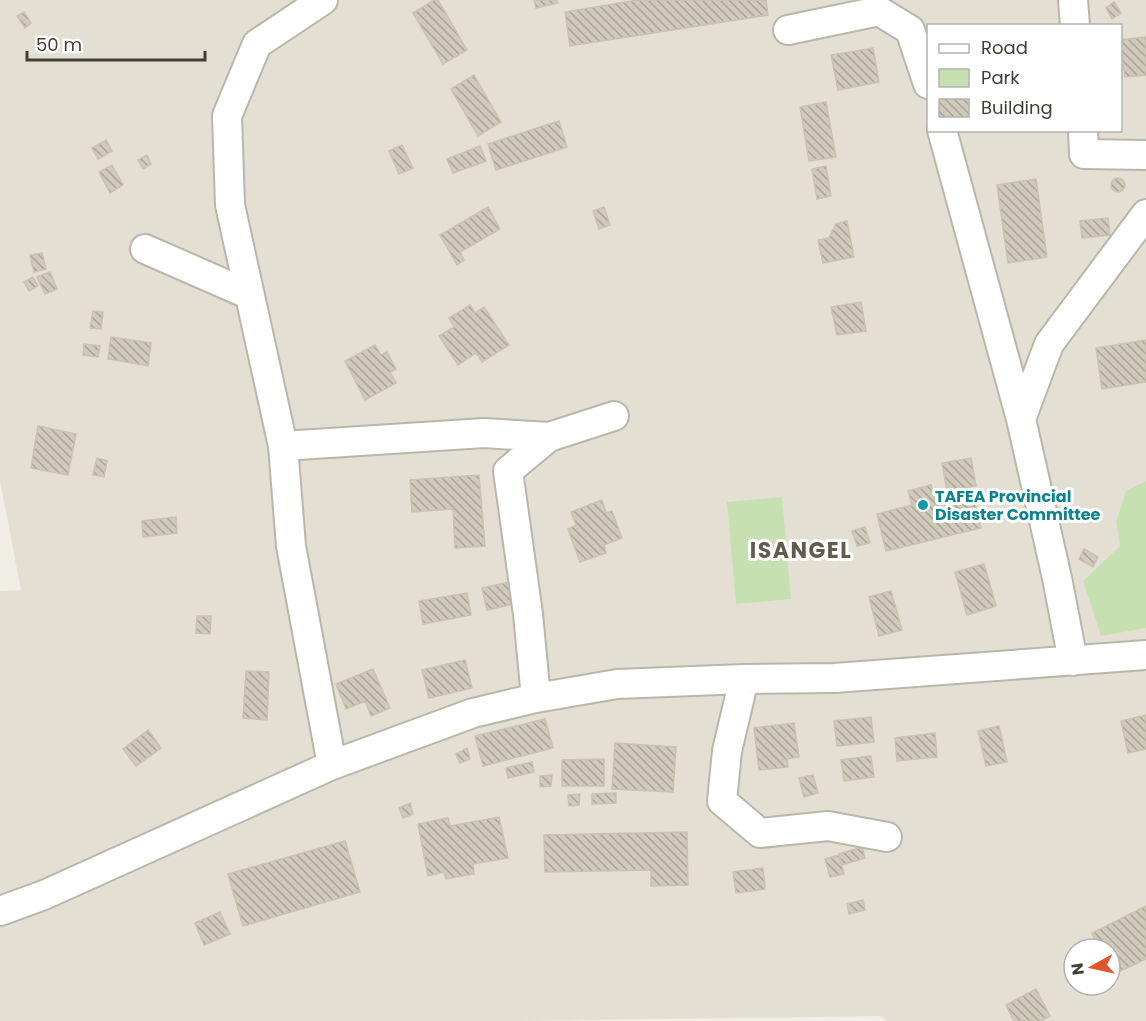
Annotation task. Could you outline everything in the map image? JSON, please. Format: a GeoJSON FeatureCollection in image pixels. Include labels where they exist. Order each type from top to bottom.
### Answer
{"type":"FeatureCollection","features":[{"type":"Feature","properties":{"kind":"street"},"geometry":{"type":"LineString","coordinates":[[323,0],[257,44],[227,116],[230,205],[284,446],[291,546],[332,765]]}},
{"type":"Feature","properties":{"kind":"street"},"geometry":{"type":"LineString","coordinates":[[1073,0],[1075,24]]}},
{"type":"Feature","properties":{"kind":"street"},"geometry":{"type":"LineString","coordinates":[[788,30],[879,11],[910,30],[927,81]]}},
{"type":"Feature","properties":{"kind":"street"},"geometry":{"type":"LineString","coordinates":[[943,132],[1021,419],[1073,661]]}},
{"type":"Feature","properties":{"kind":"street"},"geometry":{"type":"LineString","coordinates":[[1083,132],[1084,154],[1146,155]]}},
{"type":"Feature","properties":{"kind":"street"},"geometry":{"type":"LineString","coordinates":[[1021,419],[1049,345],[1146,214]]}},
{"type":"Feature","properties":{"kind":"street"},"geometry":{"type":"LineString","coordinates":[[145,249],[250,295]]}},
{"type":"Feature","properties":{"kind":"street"},"geometry":{"type":"LineString","coordinates":[[284,446],[484,433],[549,437],[614,416]]}},
{"type":"Feature","properties":{"kind":"street"},"geometry":{"type":"LineString","coordinates":[[536,698],[528,614],[508,471],[549,437]]}},
{"type":"Feature","properties":{"kind":"street"},"geometry":{"type":"LineString","coordinates":[[0,911],[44,895],[332,765],[473,713],[536,698],[617,684],[834,678],[1146,655]]}},
{"type":"Feature","properties":{"kind":"street"},"geometry":{"type":"LineString","coordinates":[[744,679],[727,750],[722,801],[760,833],[828,826],[887,837]]}},
{"type":"Feature","properties":{"kind":"shaded area"},"geometry":{"type":"Polygon","coordinates":[[[0,0],[1146,0],[1146,1021],[887,1021],[881,1016],[519,1021],[0,1021],[0,591],[21,590],[0,481],[0,0]]]}},
{"type":"Feature","properties":{"kind":"green space"},"geometry":{"type":"Polygon","coordinates":[[[1146,481],[1146,628],[1101,636],[1083,581],[1120,546],[1116,522],[1126,491],[1146,481]]]}},
{"type":"Feature","properties":{"kind":"green space"},"geometry":{"type":"Polygon","coordinates":[[[782,497],[791,599],[736,604],[727,502],[782,497]]]}},
{"type":"Feature","properties":{"kind":"building"},"geometry":{"type":"Polygon","coordinates":[[[434,0],[438,0],[467,50],[443,64],[413,13],[434,0]]]}},
{"type":"Feature","properties":{"kind":"building"},"geometry":{"type":"Polygon","coordinates":[[[534,0],[557,0],[558,3],[536,8],[534,0]]]}},
{"type":"Feature","properties":{"kind":"building"},"geometry":{"type":"Polygon","coordinates":[[[638,0],[766,0],[768,15],[570,46],[565,12],[638,0]]]}},
{"type":"Feature","properties":{"kind":"building"},"geometry":{"type":"Polygon","coordinates":[[[1114,2],[1121,13],[1112,19],[1106,8],[1114,2]]]}},
{"type":"Feature","properties":{"kind":"building"},"geometry":{"type":"Polygon","coordinates":[[[24,12],[31,23],[25,28],[17,16],[24,12]]]}},
{"type":"Feature","properties":{"kind":"building"},"geometry":{"type":"Polygon","coordinates":[[[1146,37],[1146,75],[1125,77],[1122,40],[1146,37]]]}},
{"type":"Feature","properties":{"kind":"building"},"geometry":{"type":"Polygon","coordinates":[[[873,48],[879,82],[838,90],[831,55],[873,48]]]}},
{"type":"Feature","properties":{"kind":"building"},"geometry":{"type":"Polygon","coordinates":[[[474,75],[501,122],[478,136],[451,89],[474,75]]]}},
{"type":"Feature","properties":{"kind":"building"},"geometry":{"type":"Polygon","coordinates":[[[826,102],[836,157],[809,161],[800,107],[826,102]]]}},
{"type":"Feature","properties":{"kind":"building"},"geometry":{"type":"Polygon","coordinates":[[[559,121],[567,147],[496,170],[488,144],[559,121]]]}},
{"type":"Feature","properties":{"kind":"building"},"geometry":{"type":"Polygon","coordinates":[[[106,140],[112,151],[98,159],[92,148],[106,140]]]}},
{"type":"Feature","properties":{"kind":"building"},"geometry":{"type":"Polygon","coordinates":[[[402,145],[413,168],[399,174],[389,151],[402,145]]]}},
{"type":"Feature","properties":{"kind":"building"},"geometry":{"type":"Polygon","coordinates":[[[480,146],[486,161],[453,173],[447,159],[480,146]]]}},
{"type":"Feature","properties":{"kind":"building"},"geometry":{"type":"Polygon","coordinates":[[[147,155],[151,164],[143,169],[138,160],[147,155]]]}},
{"type":"Feature","properties":{"kind":"building"},"geometry":{"type":"Polygon","coordinates":[[[112,165],[123,185],[110,193],[99,172],[112,165]]]}},
{"type":"Feature","properties":{"kind":"building"},"geometry":{"type":"Polygon","coordinates":[[[826,166],[831,196],[817,199],[812,169],[826,166]]]}},
{"type":"Feature","properties":{"kind":"building"},"geometry":{"type":"Polygon","coordinates":[[[1115,178],[1121,178],[1125,185],[1121,192],[1115,192],[1111,188],[1111,182],[1115,178]]]}},
{"type":"Feature","properties":{"kind":"building"},"geometry":{"type":"Polygon","coordinates":[[[1036,179],[1047,257],[1008,263],[997,185],[1036,179]]]}},
{"type":"Feature","properties":{"kind":"building"},"geometry":{"type":"Polygon","coordinates":[[[488,207],[500,229],[460,252],[464,260],[457,265],[440,235],[488,207]]]}},
{"type":"Feature","properties":{"kind":"building"},"geometry":{"type":"Polygon","coordinates":[[[604,207],[610,225],[599,229],[593,211],[604,207]]]}},
{"type":"Feature","properties":{"kind":"building"},"geometry":{"type":"Polygon","coordinates":[[[1108,218],[1110,235],[1082,238],[1080,221],[1108,218]]]}},
{"type":"Feature","properties":{"kind":"building"},"geometry":{"type":"Polygon","coordinates":[[[847,221],[854,257],[823,263],[818,240],[829,238],[836,224],[847,221]]]}},
{"type":"Feature","properties":{"kind":"building"},"geometry":{"type":"Polygon","coordinates":[[[42,253],[46,269],[34,272],[30,255],[42,253]]]}},
{"type":"Feature","properties":{"kind":"building"},"geometry":{"type":"Polygon","coordinates":[[[50,272],[57,289],[45,294],[37,277],[50,272]]]}},
{"type":"Feature","properties":{"kind":"building"},"geometry":{"type":"Polygon","coordinates":[[[33,277],[38,286],[29,291],[24,282],[33,277]]]}},
{"type":"Feature","properties":{"kind":"building"},"geometry":{"type":"Polygon","coordinates":[[[861,302],[866,331],[837,335],[831,307],[861,302]]]}},
{"type":"Feature","properties":{"kind":"building"},"geometry":{"type":"Polygon","coordinates":[[[470,305],[475,313],[484,307],[509,345],[482,362],[476,353],[458,365],[439,336],[454,327],[449,318],[470,305]]]}},
{"type":"Feature","properties":{"kind":"building"},"geometry":{"type":"Polygon","coordinates":[[[93,311],[103,312],[101,329],[90,328],[93,311]]]}},
{"type":"Feature","properties":{"kind":"building"},"geometry":{"type":"Polygon","coordinates":[[[111,337],[151,343],[148,366],[108,359],[111,337]]]}},
{"type":"Feature","properties":{"kind":"building"},"geometry":{"type":"Polygon","coordinates":[[[1146,340],[1146,382],[1102,389],[1096,348],[1146,340]]]}},
{"type":"Feature","properties":{"kind":"building"},"geometry":{"type":"Polygon","coordinates":[[[84,344],[100,346],[98,357],[83,355],[84,344]]]}},
{"type":"Feature","properties":{"kind":"building"},"geometry":{"type":"Polygon","coordinates":[[[375,345],[381,355],[387,352],[396,369],[390,372],[396,383],[365,400],[345,361],[375,345]]]}},
{"type":"Feature","properties":{"kind":"building"},"geometry":{"type":"Polygon","coordinates":[[[38,426],[76,434],[68,475],[31,468],[38,426]]]}},
{"type":"Feature","properties":{"kind":"building"},"geometry":{"type":"Polygon","coordinates":[[[97,458],[107,461],[104,477],[93,475],[97,458]]]}},
{"type":"Feature","properties":{"kind":"building"},"geometry":{"type":"Polygon","coordinates":[[[971,458],[976,486],[947,491],[942,463],[971,458]]]}},
{"type":"Feature","properties":{"kind":"building"},"geometry":{"type":"Polygon","coordinates":[[[479,475],[485,546],[455,548],[453,509],[412,512],[410,480],[479,475]]]}},
{"type":"Feature","properties":{"kind":"building"},"geometry":{"type":"Polygon","coordinates":[[[931,485],[935,500],[972,491],[981,528],[886,551],[877,514],[912,505],[908,491],[931,485]]]}},
{"type":"Feature","properties":{"kind":"building"},"geometry":{"type":"Polygon","coordinates":[[[602,500],[606,513],[612,511],[622,538],[604,545],[606,553],[580,562],[568,529],[576,525],[571,512],[602,500]]]}},
{"type":"Feature","properties":{"kind":"building"},"geometry":{"type":"Polygon","coordinates":[[[176,517],[177,533],[143,537],[142,521],[176,517]]]}},
{"type":"Feature","properties":{"kind":"building"},"geometry":{"type":"Polygon","coordinates":[[[865,527],[870,543],[857,546],[852,531],[865,527]]]}},
{"type":"Feature","properties":{"kind":"building"},"geometry":{"type":"Polygon","coordinates":[[[1084,549],[1098,557],[1093,567],[1079,559],[1084,549]]]}},
{"type":"Feature","properties":{"kind":"building"},"geometry":{"type":"Polygon","coordinates":[[[984,564],[996,606],[967,615],[955,572],[984,564]]]}},
{"type":"Feature","properties":{"kind":"building"},"geometry":{"type":"Polygon","coordinates":[[[509,582],[514,604],[487,610],[482,588],[509,582]]]}},
{"type":"Feature","properties":{"kind":"building"},"geometry":{"type":"Polygon","coordinates":[[[891,591],[902,630],[879,636],[869,597],[891,591]]]}},
{"type":"Feature","properties":{"kind":"building"},"geometry":{"type":"Polygon","coordinates":[[[467,593],[471,615],[423,624],[419,601],[467,593]]]}},
{"type":"Feature","properties":{"kind":"building"},"geometry":{"type":"Polygon","coordinates":[[[197,616],[211,616],[210,634],[196,633],[197,616]]]}},
{"type":"Feature","properties":{"kind":"building"},"geometry":{"type":"Polygon","coordinates":[[[465,660],[472,688],[429,698],[422,670],[465,660]]]}},
{"type":"Feature","properties":{"kind":"building"},"geometry":{"type":"Polygon","coordinates":[[[373,669],[390,708],[371,716],[365,701],[346,709],[336,684],[373,669]]]}},
{"type":"Feature","properties":{"kind":"building"},"geometry":{"type":"Polygon","coordinates":[[[246,671],[269,672],[267,720],[243,718],[246,671]]]}},
{"type":"Feature","properties":{"kind":"building"},"geometry":{"type":"Polygon","coordinates":[[[1146,715],[1146,749],[1128,753],[1121,721],[1146,715]]]}},
{"type":"Feature","properties":{"kind":"building"},"geometry":{"type":"Polygon","coordinates":[[[871,717],[874,742],[837,746],[834,721],[871,717]]]}},
{"type":"Feature","properties":{"kind":"building"},"geometry":{"type":"Polygon","coordinates":[[[545,719],[553,748],[483,766],[475,736],[545,719]]]}},
{"type":"Feature","properties":{"kind":"building"},"geometry":{"type":"Polygon","coordinates":[[[794,723],[799,757],[787,759],[788,767],[759,770],[754,728],[794,723]]]}},
{"type":"Feature","properties":{"kind":"building"},"geometry":{"type":"Polygon","coordinates":[[[999,726],[1007,762],[986,766],[978,731],[999,726]]]}},
{"type":"Feature","properties":{"kind":"building"},"geometry":{"type":"Polygon","coordinates":[[[148,730],[161,748],[136,766],[123,749],[148,730]]]}},
{"type":"Feature","properties":{"kind":"building"},"geometry":{"type":"Polygon","coordinates":[[[935,733],[937,757],[897,761],[895,738],[935,733]]]}},
{"type":"Feature","properties":{"kind":"building"},"geometry":{"type":"Polygon","coordinates":[[[615,743],[676,747],[673,792],[612,789],[615,743]]]}},
{"type":"Feature","properties":{"kind":"building"},"geometry":{"type":"Polygon","coordinates":[[[467,748],[470,759],[460,763],[456,754],[467,748]]]}},
{"type":"Feature","properties":{"kind":"building"},"geometry":{"type":"Polygon","coordinates":[[[871,756],[874,777],[844,781],[841,760],[871,756]]]}},
{"type":"Feature","properties":{"kind":"building"},"geometry":{"type":"Polygon","coordinates":[[[604,759],[604,786],[562,786],[562,760],[604,759]]]}},
{"type":"Feature","properties":{"kind":"building"},"geometry":{"type":"Polygon","coordinates":[[[532,762],[534,772],[508,778],[506,768],[532,762]]]}},
{"type":"Feature","properties":{"kind":"building"},"geometry":{"type":"Polygon","coordinates":[[[552,775],[551,786],[540,787],[540,776],[552,775]]]}},
{"type":"Feature","properties":{"kind":"building"},"geometry":{"type":"Polygon","coordinates":[[[813,775],[818,793],[804,797],[799,778],[813,775]]]}},
{"type":"Feature","properties":{"kind":"building"},"geometry":{"type":"Polygon","coordinates":[[[616,793],[616,803],[592,804],[592,794],[616,793]]]}},
{"type":"Feature","properties":{"kind":"building"},"geometry":{"type":"Polygon","coordinates":[[[580,794],[579,805],[569,806],[568,795],[580,794]]]}},
{"type":"Feature","properties":{"kind":"building"},"geometry":{"type":"Polygon","coordinates":[[[410,803],[413,814],[403,818],[399,808],[410,803]]]}},
{"type":"Feature","properties":{"kind":"building"},"geometry":{"type":"Polygon","coordinates":[[[499,817],[508,858],[473,864],[474,874],[446,879],[444,872],[428,876],[418,824],[448,818],[450,826],[499,817]]]}},
{"type":"Feature","properties":{"kind":"building"},"geometry":{"type":"Polygon","coordinates":[[[687,832],[688,885],[651,886],[651,870],[545,872],[544,835],[687,832]]]}},
{"type":"Feature","properties":{"kind":"building"},"geometry":{"type":"Polygon","coordinates":[[[345,841],[360,892],[243,926],[228,874],[345,841]]]}},
{"type":"Feature","properties":{"kind":"building"},"geometry":{"type":"Polygon","coordinates":[[[862,847],[865,858],[842,865],[839,854],[862,847]]]}},
{"type":"Feature","properties":{"kind":"building"},"geometry":{"type":"Polygon","coordinates":[[[839,855],[844,874],[830,877],[825,859],[839,855]]]}},
{"type":"Feature","properties":{"kind":"building"},"geometry":{"type":"Polygon","coordinates":[[[763,868],[765,889],[736,893],[733,872],[763,868]]]}},
{"type":"Feature","properties":{"kind":"building"},"geometry":{"type":"Polygon","coordinates":[[[863,900],[865,910],[849,914],[847,904],[863,900]]]}},
{"type":"Feature","properties":{"kind":"building"},"geometry":{"type":"Polygon","coordinates":[[[1146,906],[1146,959],[1122,970],[1122,937],[1094,937],[1092,933],[1146,906]]]}},
{"type":"Feature","properties":{"kind":"building"},"geometry":{"type":"Polygon","coordinates":[[[220,912],[230,934],[204,945],[195,923],[220,912]]]}},
{"type":"Feature","properties":{"kind":"building"},"geometry":{"type":"Polygon","coordinates":[[[1036,989],[1050,1016],[1041,1021],[1014,1021],[1006,1005],[1036,989]]]}},
{"type":"Feature","properties":{"kind":"place","name":"TAFEA Provincial Disaster Committee"},"geometry":{"type":"Point","coordinates":[923,505]}},
{"type":"Feature","properties":{"kind":"district","name":"ISANGEL"},"geometry":{"type":"Point","coordinates":[801,550]}}]}
